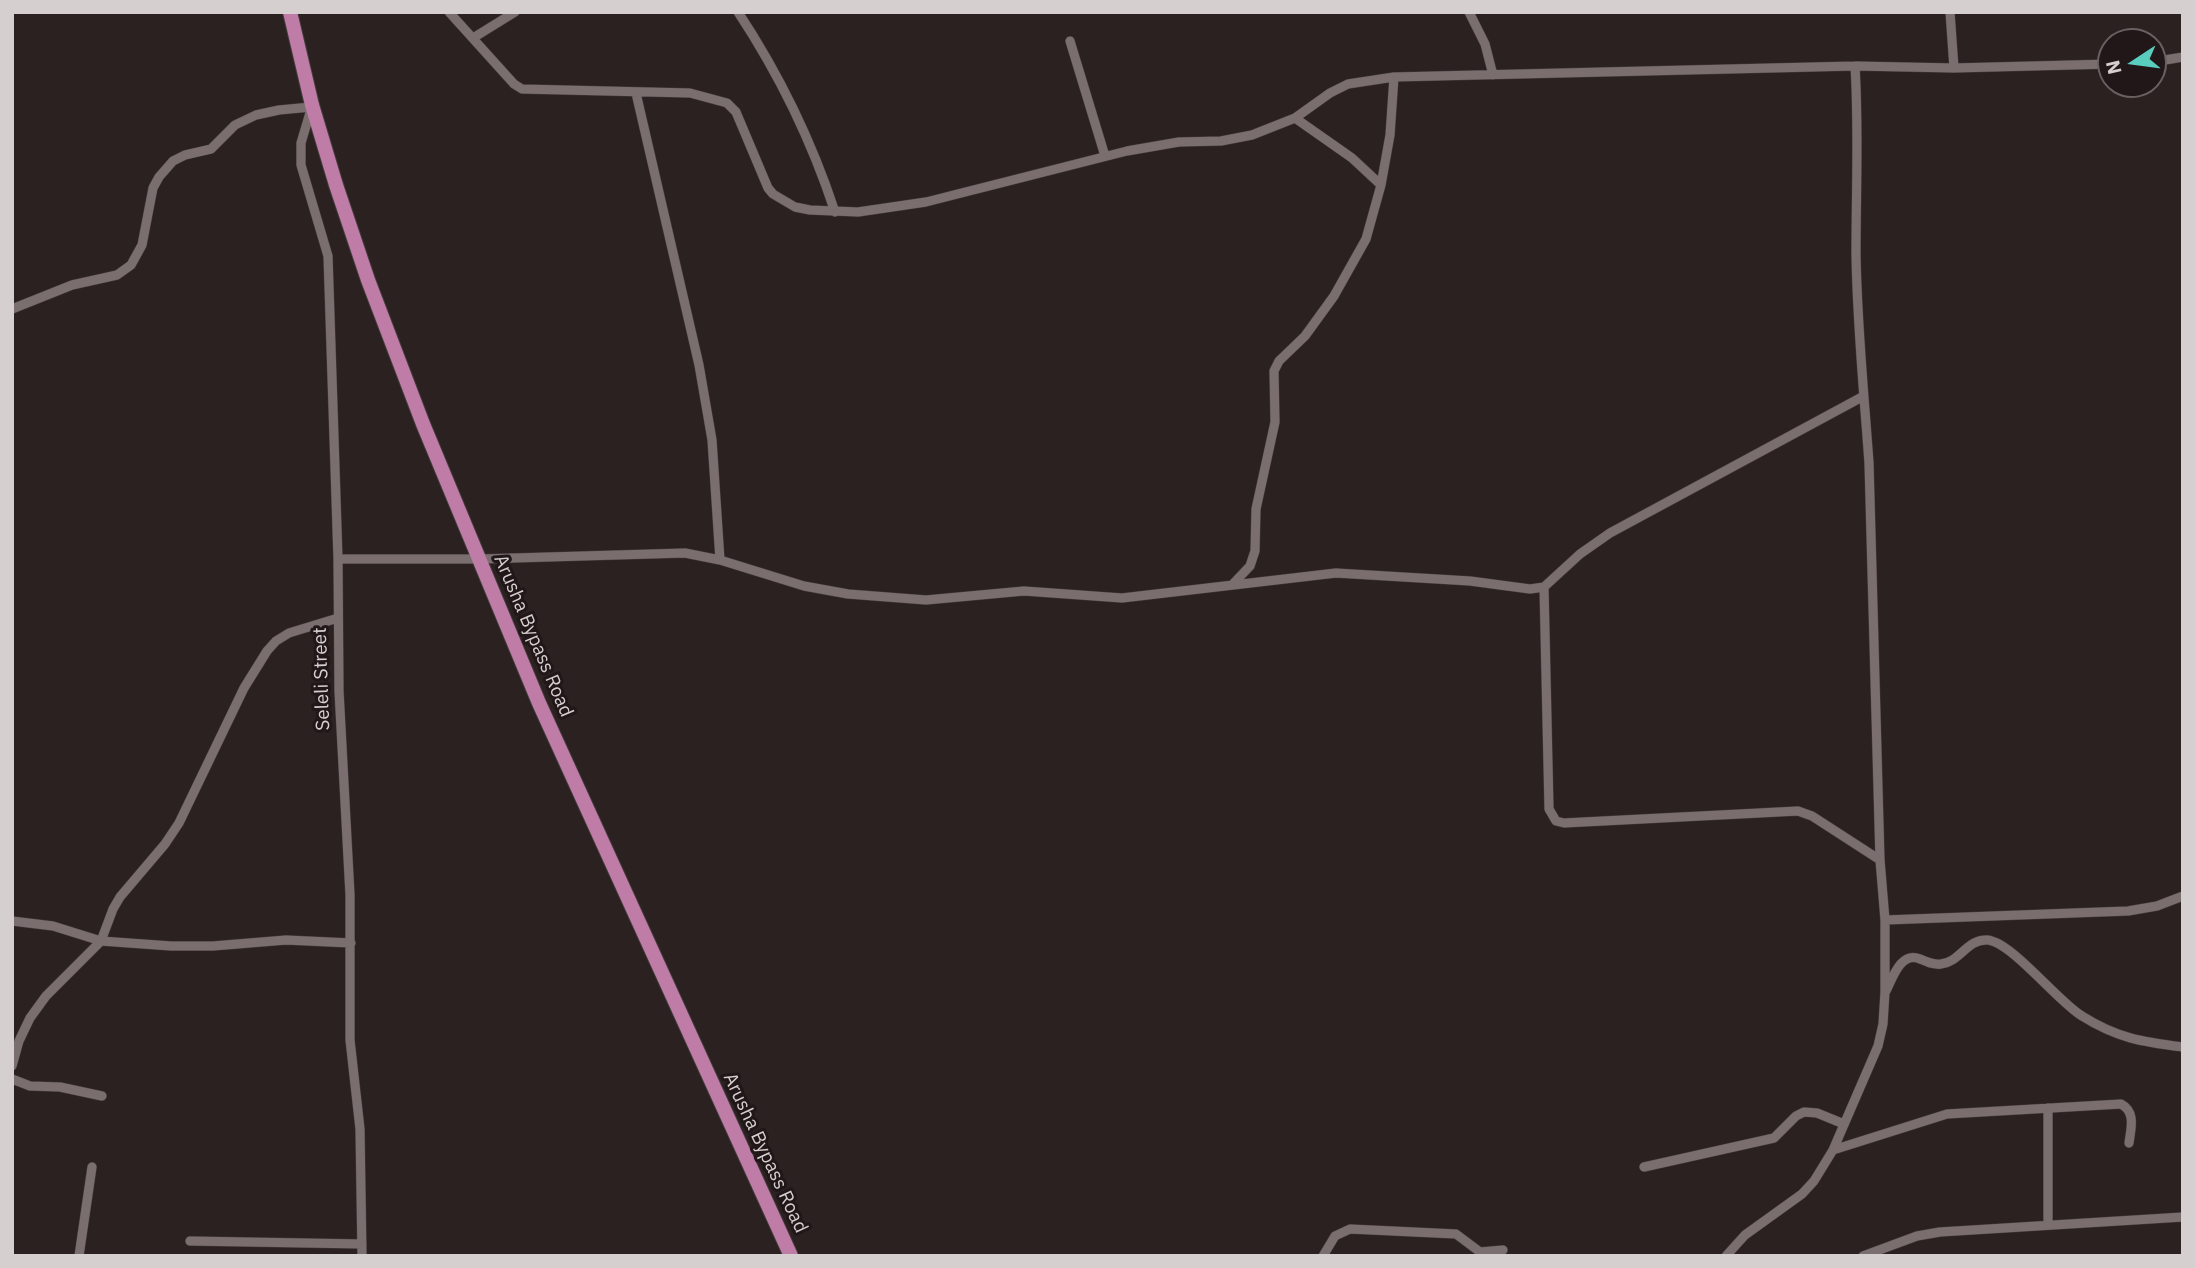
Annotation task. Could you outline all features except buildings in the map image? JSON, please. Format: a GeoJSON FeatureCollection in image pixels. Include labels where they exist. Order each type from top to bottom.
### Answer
{"type":"FeatureCollection","features":[{"type":"Feature","properties":{"kind":"main road","name":"Arusha Bypass Road"},"geometry":{"type":"LineString","coordinates":[[290,12],[311,106],[395,353],[539,703],[791,1256]]}},
{"type":"Feature","properties":{"kind":"street"},"geometry":{"type":"LineString","coordinates":[[449,12],[522,89],[690,93],[727,103],[734,109],[741,123],[770,192],[795,207],[835,212],[867,211],[926,202],[1105,156],[1179,142],[1234,139],[1270,129],[1295,118],[1336,89],[1363,80],[1394,77],[1855,66],[1954,68],[2097,64]]}},
{"type":"Feature","properties":{"kind":"street"},"geometry":{"type":"LineString","coordinates":[[473,38],[515,12]]}},
{"type":"Feature","properties":{"kind":"street"},"geometry":{"type":"LineString","coordinates":[[738,12],[765,56],[806,135],[835,212]]}},
{"type":"Feature","properties":{"kind":"street"},"geometry":{"type":"LineString","coordinates":[[1469,12],[1485,44],[1493,75]]}},
{"type":"Feature","properties":{"kind":"street"},"geometry":{"type":"LineString","coordinates":[[1950,12],[1954,68]]}},
{"type":"Feature","properties":{"kind":"street"},"geometry":{"type":"LineString","coordinates":[[1070,41],[1105,156]]}},
{"type":"Feature","properties":{"kind":"street"},"geometry":{"type":"LineString","coordinates":[[1726,1256],[1745,1235],[1806,1191],[1833,1150],[1878,1046],[1883,1024],[1885,920],[1880,860],[1869,463],[1862,397],[1856,276],[1859,128],[1855,66]]}},
{"type":"Feature","properties":{"kind":"street"},"geometry":{"type":"LineString","coordinates":[[1232,585],[1250,566],[1255,551],[1256,509],[1275,422],[1275,367],[1314,324],[1366,239],[1381,185],[1390,135],[1394,77]]}},
{"type":"Feature","properties":{"kind":"street"},"geometry":{"type":"LineString","coordinates":[[636,93],[699,365],[712,440],[720,560]]}},
{"type":"Feature","properties":{"kind":"street"},"geometry":{"type":"LineString","coordinates":[[12,309],[54,291],[117,275],[131,265],[142,245],[153,188],[173,161],[185,155],[211,149],[235,125],[256,115],[311,106]]}},
{"type":"Feature","properties":{"kind":"street","name":"Seleli Street"},"geometry":{"type":"LineString","coordinates":[[311,106],[300,156],[328,256],[338,559],[339,691],[351,895],[350,1040],[360,1129],[362,1256]]}},
{"type":"Feature","properties":{"kind":"street"},"geometry":{"type":"LineString","coordinates":[[1295,118],[1352,158],[1381,185]]}},
{"type":"Feature","properties":{"kind":"street"},"geometry":{"type":"LineString","coordinates":[[338,559],[480,559],[685,553],[720,560],[804,586],[848,594],[926,600],[1024,591],[1122,598],[1336,573],[1470,581],[1518,589],[1544,587],[1580,554],[1610,533],[1862,397]]}},
{"type":"Feature","properties":{"kind":"street"},"geometry":{"type":"LineString","coordinates":[[1544,587],[1549,809],[1556,821],[1564,824],[1798,811],[1812,816],[1880,860]]}},
{"type":"Feature","properties":{"kind":"street"},"geometry":{"type":"LineString","coordinates":[[12,1066],[19,1041],[38,1007],[102,941],[120,897],[165,844],[179,823],[244,688],[267,651],[289,633],[338,618]]}},
{"type":"Feature","properties":{"kind":"street"},"geometry":{"type":"LineString","coordinates":[[1885,920],[2127,911],[2157,906],[2183,896]]}},
{"type":"Feature","properties":{"kind":"street"},"geometry":{"type":"LineString","coordinates":[[12,921],[49,925],[102,941],[171,946],[315,939],[351,943]]}},
{"type":"Feature","properties":{"kind":"street"},"geometry":{"type":"LineString","coordinates":[[1885,992],[1902,962],[1908,957],[1941,964],[1954,958],[1972,943],[1992,941],[2006,948],[2067,1005],[2088,1020],[2131,1040],[2183,1047]]}},
{"type":"Feature","properties":{"kind":"street"},"geometry":{"type":"LineString","coordinates":[[12,1079],[30,1086],[60,1087],[102,1096]]}},
{"type":"Feature","properties":{"kind":"street"},"geometry":{"type":"LineString","coordinates":[[1833,1150],[1947,1114],[2125,1106],[2132,1115],[2129,1143]]}},
{"type":"Feature","properties":{"kind":"street"},"geometry":{"type":"LineString","coordinates":[[2048,1108],[2048,1225]]}},
{"type":"Feature","properties":{"kind":"street"},"geometry":{"type":"LineString","coordinates":[[1644,1167],[1774,1138],[1796,1116],[1804,1112],[1817,1113],[1844,1124]]}},
{"type":"Feature","properties":{"kind":"street"},"geometry":{"type":"LineString","coordinates":[[79,1256],[92,1167]]}},
{"type":"Feature","properties":{"kind":"street"},"geometry":{"type":"LineString","coordinates":[[1863,1256],[1940,1231],[2183,1217]]}},
{"type":"Feature","properties":{"kind":"street"},"geometry":{"type":"LineString","coordinates":[[1322,1256],[1335,1236],[1350,1229],[1456,1234],[1480,1252],[1503,1250]]}},
{"type":"Feature","properties":{"kind":"street"},"geometry":{"type":"LineString","coordinates":[[190,1241],[362,1244]]}}]}
